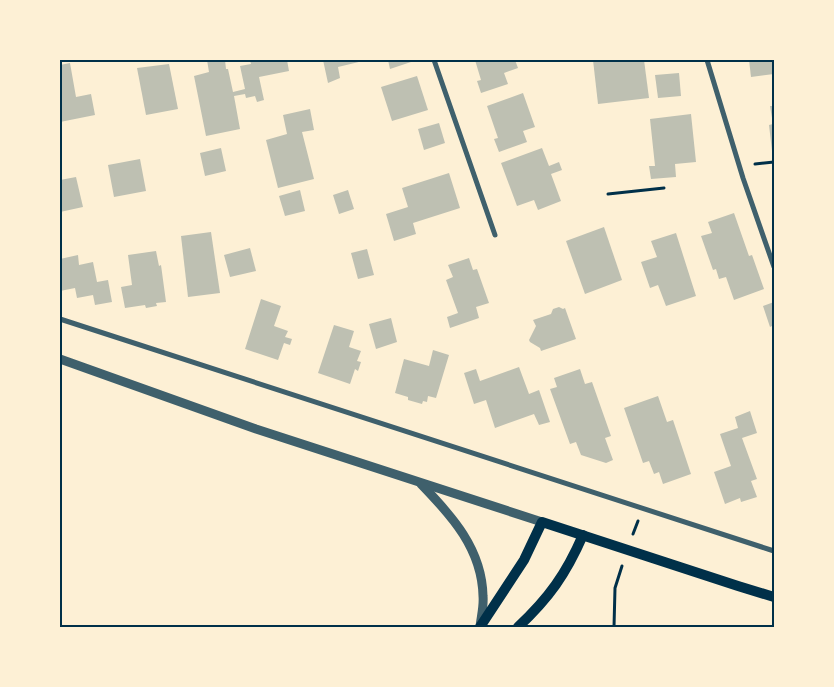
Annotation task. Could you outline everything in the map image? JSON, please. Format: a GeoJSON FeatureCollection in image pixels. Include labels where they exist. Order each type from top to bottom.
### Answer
{"type":"FeatureCollection","features":[{"type":"Feature","properties":{"kind":"main road"},"geometry":{"type":"LineString","coordinates":[[480,627],[524,560],[542,522],[774,596]]}},
{"type":"Feature","properties":{"kind":"main road"},"geometry":{"type":"LineString","coordinates":[[518,627],[555,587],[571,562],[583,535]]}},
{"type":"Feature","properties":{"kind":"street"},"geometry":{"type":"LineString","coordinates":[[434,60],[495,235]]}},
{"type":"Feature","properties":{"kind":"street"},"geometry":{"type":"LineString","coordinates":[[707,60],[741,172],[774,267]]}},
{"type":"Feature","properties":{"kind":"street"},"geometry":{"type":"LineString","coordinates":[[60,319],[774,552]]}},
{"type":"Feature","properties":{"kind":"street"},"geometry":{"type":"LineString","coordinates":[[60,359],[256,429],[542,522]]}},
{"type":"Feature","properties":{"kind":"street"},"geometry":{"type":"LineString","coordinates":[[419,482],[449,513],[468,540],[477,558],[483,597],[480,627]]}},
{"type":"Feature","properties":{"kind":"path"},"geometry":{"type":"LineString","coordinates":[[608,194],[664,188]]}},
{"type":"Feature","properties":{"kind":"building"},"geometry":{"type":"Polygon","coordinates":[[[207,60],[225,60],[233,92],[245,89],[240,66],[251,64],[250,60],[287,60],[289,71],[259,77],[264,100],[257,102],[255,96],[246,98],[245,94],[234,96],[240,129],[206,136],[194,76],[209,72],[207,60]]]}},
{"type":"Feature","properties":{"kind":"building"},"geometry":{"type":"Polygon","coordinates":[[[323,60],[363,61],[338,67],[340,78],[328,83],[323,60]]]}},
{"type":"Feature","properties":{"kind":"building"},"geometry":{"type":"Polygon","coordinates":[[[388,60],[411,60],[411,62],[390,69],[388,60]]]}},
{"type":"Feature","properties":{"kind":"building"},"geometry":{"type":"Polygon","coordinates":[[[475,60],[515,60],[518,68],[504,73],[508,84],[481,93],[477,81],[481,80],[475,60]]]}},
{"type":"Feature","properties":{"kind":"building"},"geometry":{"type":"Polygon","coordinates":[[[593,60],[644,60],[649,98],[598,104],[593,60]]]}},
{"type":"Feature","properties":{"kind":"building"},"geometry":{"type":"Polygon","coordinates":[[[749,60],[774,60],[774,74],[751,77],[749,60]]]}},
{"type":"Feature","properties":{"kind":"building"},"geometry":{"type":"Polygon","coordinates":[[[70,63],[76,97],[91,94],[95,115],[60,122],[60,65],[70,63]]]}},
{"type":"Feature","properties":{"kind":"building"},"geometry":{"type":"Polygon","coordinates":[[[169,64],[178,109],[146,115],[137,68],[169,64]]]}},
{"type":"Feature","properties":{"kind":"building"},"geometry":{"type":"Polygon","coordinates":[[[679,73],[681,96],[658,98],[655,75],[679,73]]]}},
{"type":"Feature","properties":{"kind":"building"},"geometry":{"type":"Polygon","coordinates":[[[417,76],[428,110],[392,121],[381,87],[417,76]]]}},
{"type":"Feature","properties":{"kind":"building"},"geometry":{"type":"Polygon","coordinates":[[[523,93],[535,127],[523,131],[527,142],[499,152],[494,139],[498,138],[487,106],[523,93]]]}},
{"type":"Feature","properties":{"kind":"building"},"geometry":{"type":"Polygon","coordinates":[[[770,106],[774,106],[774,150],[772,151],[769,125],[773,124],[770,106]]]}},
{"type":"Feature","properties":{"kind":"building"},"geometry":{"type":"Polygon","coordinates":[[[310,109],[314,130],[302,132],[314,179],[278,188],[266,140],[287,134],[283,115],[310,109]]]}},
{"type":"Feature","properties":{"kind":"building"},"geometry":{"type":"Polygon","coordinates":[[[691,114],[696,162],[675,164],[676,177],[651,179],[649,166],[655,166],[650,119],[691,114]]]}},
{"type":"Feature","properties":{"kind":"building"},"geometry":{"type":"Polygon","coordinates":[[[439,123],[445,143],[424,150],[418,129],[439,123]]]}},
{"type":"Feature","properties":{"kind":"building"},"geometry":{"type":"Polygon","coordinates":[[[221,148],[226,171],[205,176],[200,153],[221,148]]]}},
{"type":"Feature","properties":{"kind":"building"},"geometry":{"type":"Polygon","coordinates":[[[542,148],[549,166],[559,162],[562,170],[551,174],[561,201],[538,210],[534,200],[517,206],[501,163],[542,148]]]}},
{"type":"Feature","properties":{"kind":"building"},"geometry":{"type":"Polygon","coordinates":[[[140,159],[146,191],[114,197],[108,165],[140,159]]]}},
{"type":"Feature","properties":{"kind":"building"},"geometry":{"type":"Polygon","coordinates":[[[449,173],[460,208],[413,223],[416,234],[394,241],[386,214],[408,207],[402,188],[449,173]]]}},
{"type":"Feature","properties":{"kind":"building"},"geometry":{"type":"Polygon","coordinates":[[[76,177],[83,207],[60,212],[60,180],[76,177]]]}},
{"type":"Feature","properties":{"kind":"building"},"geometry":{"type":"Polygon","coordinates":[[[300,190],[305,211],[285,216],[279,196],[300,190]]]}},
{"type":"Feature","properties":{"kind":"building"},"geometry":{"type":"Polygon","coordinates":[[[348,190],[354,209],[339,214],[333,195],[348,190]]]}},
{"type":"Feature","properties":{"kind":"building"},"geometry":{"type":"Polygon","coordinates":[[[734,213],[749,256],[752,255],[764,289],[734,300],[726,277],[719,279],[716,269],[713,270],[701,236],[712,233],[708,222],[734,213]]]}},
{"type":"Feature","properties":{"kind":"building"},"geometry":{"type":"Polygon","coordinates":[[[604,227],[622,280],[585,294],[566,241],[604,227]]]}},
{"type":"Feature","properties":{"kind":"building"},"geometry":{"type":"Polygon","coordinates":[[[211,232],[220,293],[188,297],[181,236],[211,232]]]}},
{"type":"Feature","properties":{"kind":"building"},"geometry":{"type":"Polygon","coordinates":[[[676,233],[696,296],[666,306],[658,285],[650,288],[641,262],[657,257],[651,241],[676,233]]]}},
{"type":"Feature","properties":{"kind":"building"},"geometry":{"type":"Polygon","coordinates":[[[250,248],[256,271],[230,277],[224,255],[250,248]]]}},
{"type":"Feature","properties":{"kind":"building"},"geometry":{"type":"Polygon","coordinates":[[[367,249],[374,275],[358,279],[351,253],[367,249]]]}},
{"type":"Feature","properties":{"kind":"building"},"geometry":{"type":"Polygon","coordinates":[[[156,251],[159,266],[161,265],[166,302],[156,303],[157,306],[146,308],[145,305],[125,308],[121,287],[132,285],[128,255],[156,251]]]}},
{"type":"Feature","properties":{"kind":"building"},"geometry":{"type":"Polygon","coordinates":[[[78,255],[79,265],[93,262],[97,282],[108,280],[112,302],[95,305],[93,295],[77,298],[75,288],[60,291],[60,259],[78,255]]]}},
{"type":"Feature","properties":{"kind":"building"},"geometry":{"type":"Polygon","coordinates":[[[469,258],[473,270],[477,269],[489,303],[476,307],[479,318],[450,328],[447,317],[458,313],[446,280],[453,277],[448,265],[469,258]]]}},
{"type":"Feature","properties":{"kind":"building"},"geometry":{"type":"Polygon","coordinates":[[[261,299],[281,306],[274,326],[288,331],[285,337],[292,339],[290,345],[284,343],[278,360],[245,349],[261,299]]]}},
{"type":"Feature","properties":{"kind":"building"},"geometry":{"type":"Polygon","coordinates":[[[774,302],[774,325],[770,327],[763,306],[774,302]]]}},
{"type":"Feature","properties":{"kind":"building"},"geometry":{"type":"Polygon","coordinates":[[[565,308],[576,339],[541,351],[540,348],[529,340],[536,326],[533,320],[551,314],[553,309],[565,308]]]}},
{"type":"Feature","properties":{"kind":"building"},"geometry":{"type":"Polygon","coordinates":[[[391,318],[397,342],[376,349],[369,324],[391,318]]]}},
{"type":"Feature","properties":{"kind":"building"},"geometry":{"type":"Polygon","coordinates":[[[334,325],[354,331],[349,347],[361,351],[357,361],[361,362],[358,371],[355,369],[350,384],[318,373],[334,325]]]}},
{"type":"Feature","properties":{"kind":"building"},"geometry":{"type":"Polygon","coordinates":[[[433,350],[449,355],[436,398],[428,396],[427,402],[423,401],[422,404],[408,400],[408,397],[395,393],[404,359],[429,366],[433,350]]]}},
{"type":"Feature","properties":{"kind":"building"},"geometry":{"type":"Polygon","coordinates":[[[519,367],[529,394],[539,390],[550,422],[539,425],[534,414],[495,428],[486,400],[474,404],[464,373],[476,369],[480,381],[519,367]]]}},
{"type":"Feature","properties":{"kind":"building"},"geometry":{"type":"Polygon","coordinates":[[[580,369],[585,384],[592,382],[611,436],[605,438],[613,460],[606,463],[581,455],[576,442],[570,444],[550,389],[557,387],[554,378],[580,369]]]}},
{"type":"Feature","properties":{"kind":"building"},"geometry":{"type":"Polygon","coordinates":[[[658,396],[667,422],[673,420],[691,474],[663,484],[659,472],[654,474],[649,461],[643,463],[624,408],[658,396]]]}},
{"type":"Feature","properties":{"kind":"building"},"geometry":{"type":"Polygon","coordinates":[[[750,411],[757,433],[742,438],[757,479],[751,481],[757,497],[741,502],[740,498],[725,504],[714,472],[731,466],[720,434],[738,428],[735,417],[750,411]]]}}]}
